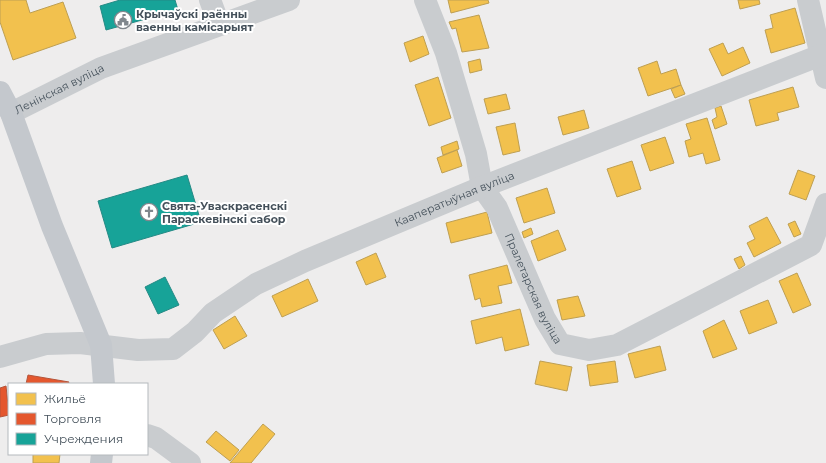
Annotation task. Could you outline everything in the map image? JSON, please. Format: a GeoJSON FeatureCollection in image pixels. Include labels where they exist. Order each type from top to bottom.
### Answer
{"type":"FeatureCollection","features":[{"type":"Feature","properties":{"kind":"main road"},"geometry":{"type":"LineString","coordinates":[[0,92],[12,112]]}},
{"type":"Feature","properties":{"kind":"main road","name":"Ленінская вуліца"},"geometry":{"type":"LineString","coordinates":[[12,112],[52,226],[101,346],[104,383]]}},
{"type":"Feature","properties":{"kind":"street"},"geometry":{"type":"LineString","coordinates":[[210,0],[219,24]]}},
{"type":"Feature","properties":{"kind":"street","name":"Ленінская вуліца"},"geometry":{"type":"LineString","coordinates":[[12,112],[101,68],[219,24],[289,0]]}},
{"type":"Feature","properties":{"kind":"street","name":"Пралетарская вуліца"},"geometry":{"type":"LineString","coordinates":[[425,0],[446,52],[476,154],[482,187],[497,208],[545,319],[560,344],[589,350],[617,345],[811,245],[826,204]]}},
{"type":"Feature","properties":{"kind":"street"},"geometry":{"type":"LineString","coordinates":[[808,0],[826,78]]}},
{"type":"Feature","properties":{"kind":"street","name":"Кааператыўная вуліца"},"geometry":{"type":"LineString","coordinates":[[0,357],[46,344],[80,343],[138,350],[173,349],[195,332],[213,313],[256,284],[305,261],[482,187],[821,55]]}},
{"type":"Feature","properties":{"kind":"street"},"geometry":{"type":"LineString","coordinates":[[148,435],[156,438],[190,463]]}},
{"type":"Feature","properties":{"kind":"building: Жильё"},"geometry":{"type":"Polygon","coordinates":[[[0,0],[26,0],[30,13],[63,2],[76,38],[13,60],[0,22],[0,0]]]}},
{"type":"Feature","properties":{"kind":"building: Жильё"},"geometry":{"type":"Polygon","coordinates":[[[448,0],[488,0],[489,3],[451,13],[448,0]]]}},
{"type":"Feature","properties":{"kind":"building: Жильё"},"geometry":{"type":"Polygon","coordinates":[[[738,0],[759,0],[760,4],[740,9],[738,0]]]}},
{"type":"Feature","properties":{"kind":"building: Жильё"},"geometry":{"type":"Polygon","coordinates":[[[795,8],[805,43],[771,53],[765,30],[773,28],[770,15],[795,8]]]}},
{"type":"Feature","properties":{"kind":"building: Жильё"},"geometry":{"type":"Polygon","coordinates":[[[479,15],[489,48],[462,52],[456,28],[452,29],[449,22],[479,15]]]}},
{"type":"Feature","properties":{"kind":"building: Жильё"},"geometry":{"type":"Polygon","coordinates":[[[423,36],[429,54],[410,62],[404,43],[423,36]]]}},
{"type":"Feature","properties":{"kind":"building: Жильё"},"geometry":{"type":"Polygon","coordinates":[[[723,43],[728,54],[743,47],[750,63],[722,76],[709,49],[723,43]]]}},
{"type":"Feature","properties":{"kind":"building: Жильё"},"geometry":{"type":"Polygon","coordinates":[[[480,59],[482,70],[470,73],[468,62],[480,59]]]}},
{"type":"Feature","properties":{"kind":"building: Жильё"},"geometry":{"type":"Polygon","coordinates":[[[657,61],[661,74],[676,69],[681,85],[648,96],[638,68],[657,61]]]}},
{"type":"Feature","properties":{"kind":"building: Жильё"},"geometry":{"type":"Polygon","coordinates":[[[438,77],[451,118],[429,126],[415,85],[438,77]]]}},
{"type":"Feature","properties":{"kind":"building: Жильё"},"geometry":{"type":"Polygon","coordinates":[[[681,85],[685,94],[675,98],[671,89],[681,85]]]}},
{"type":"Feature","properties":{"kind":"building: Жильё"},"geometry":{"type":"Polygon","coordinates":[[[793,87],[799,107],[777,113],[779,120],[756,126],[749,100],[793,87]]]}},
{"type":"Feature","properties":{"kind":"building: Жильё"},"geometry":{"type":"Polygon","coordinates":[[[506,94],[510,109],[488,114],[484,99],[506,94]]]}},
{"type":"Feature","properties":{"kind":"building: Жильё"},"geometry":{"type":"Polygon","coordinates":[[[721,106],[727,124],[715,129],[712,120],[717,117],[715,108],[721,106]]]}},
{"type":"Feature","properties":{"kind":"building: Жильё"},"geometry":{"type":"Polygon","coordinates":[[[584,110],[589,128],[563,135],[558,117],[584,110]]]}},
{"type":"Feature","properties":{"kind":"building: Жильё"},"geometry":{"type":"Polygon","coordinates":[[[707,118],[720,160],[706,164],[703,153],[689,157],[685,141],[691,139],[686,124],[707,118]]]}},
{"type":"Feature","properties":{"kind":"building: Жильё"},"geometry":{"type":"Polygon","coordinates":[[[515,123],[520,151],[503,155],[496,127],[515,123]]]}},
{"type":"Feature","properties":{"kind":"building: Жильё"},"geometry":{"type":"Polygon","coordinates":[[[665,137],[674,163],[650,171],[641,145],[665,137]]]}},
{"type":"Feature","properties":{"kind":"building: Жильё"},"geometry":{"type":"Polygon","coordinates":[[[457,141],[459,149],[443,155],[441,147],[457,141]]]}},
{"type":"Feature","properties":{"kind":"building: Жильё"},"geometry":{"type":"Polygon","coordinates":[[[457,150],[462,166],[442,173],[437,158],[457,150]]]}},
{"type":"Feature","properties":{"kind":"building: Жильё"},"geometry":{"type":"Polygon","coordinates":[[[632,161],[641,189],[617,197],[607,169],[632,161]]]}},
{"type":"Feature","properties":{"kind":"building: Жильё"},"geometry":{"type":"Polygon","coordinates":[[[798,170],[815,176],[806,200],[789,194],[798,170]]]}},
{"type":"Feature","properties":{"kind":"building: Жильё"},"geometry":{"type":"Polygon","coordinates":[[[547,188],[555,213],[524,223],[516,198],[547,188]]]}},
{"type":"Feature","properties":{"kind":"building: Жильё"},"geometry":{"type":"Polygon","coordinates":[[[487,212],[492,233],[451,243],[446,223],[487,212]]]}},
{"type":"Feature","properties":{"kind":"building: Жильё"},"geometry":{"type":"Polygon","coordinates":[[[767,217],[781,243],[754,257],[747,243],[755,239],[749,226],[767,217]]]}},
{"type":"Feature","properties":{"kind":"building: Жильё"},"geometry":{"type":"Polygon","coordinates":[[[795,221],[801,234],[794,237],[788,224],[795,221]]]}},
{"type":"Feature","properties":{"kind":"building: Жильё"},"geometry":{"type":"Polygon","coordinates":[[[531,228],[533,234],[524,238],[522,232],[531,228]]]}},
{"type":"Feature","properties":{"kind":"building: Жильё"},"geometry":{"type":"Polygon","coordinates":[[[558,230],[566,250],[538,261],[531,241],[558,230]]]}},
{"type":"Feature","properties":{"kind":"building: Жильё"},"geometry":{"type":"Polygon","coordinates":[[[376,253],[386,277],[366,285],[356,262],[376,253]]]}},
{"type":"Feature","properties":{"kind":"building: Жильё"},"geometry":{"type":"Polygon","coordinates":[[[741,256],[745,265],[739,269],[734,259],[741,256]]]}},
{"type":"Feature","properties":{"kind":"building: Жильё"},"geometry":{"type":"Polygon","coordinates":[[[507,265],[512,283],[498,286],[502,303],[482,307],[480,298],[475,300],[469,275],[507,265]]]}},
{"type":"Feature","properties":{"kind":"building: Жильё"},"geometry":{"type":"Polygon","coordinates":[[[797,273],[811,305],[793,313],[779,281],[797,273]]]}},
{"type":"Feature","properties":{"kind":"building: Жильё"},"geometry":{"type":"Polygon","coordinates":[[[308,279],[318,301],[282,317],[272,296],[308,279]]]}},
{"type":"Feature","properties":{"kind":"building: Жильё"},"geometry":{"type":"Polygon","coordinates":[[[578,296],[585,316],[562,320],[557,300],[578,296]]]}},
{"type":"Feature","properties":{"kind":"building: Жильё"},"geometry":{"type":"Polygon","coordinates":[[[768,300],[777,323],[749,334],[740,311],[768,300]]]}},
{"type":"Feature","properties":{"kind":"building: Жильё"},"geometry":{"type":"Polygon","coordinates":[[[520,309],[529,345],[505,351],[502,337],[476,344],[471,321],[520,309]]]}},
{"type":"Feature","properties":{"kind":"building: Жильё"},"geometry":{"type":"Polygon","coordinates":[[[235,316],[247,336],[224,349],[213,330],[235,316]]]}},
{"type":"Feature","properties":{"kind":"building: Жильё"},"geometry":{"type":"Polygon","coordinates":[[[724,320],[737,349],[713,358],[703,331],[724,320]]]}},
{"type":"Feature","properties":{"kind":"building: Жильё"},"geometry":{"type":"Polygon","coordinates":[[[660,346],[666,370],[635,378],[628,354],[660,346]]]}},
{"type":"Feature","properties":{"kind":"building: Жильё"},"geometry":{"type":"Polygon","coordinates":[[[540,361],[572,367],[567,391],[535,384],[540,361]]]}},
{"type":"Feature","properties":{"kind":"building: Жильё"},"geometry":{"type":"Polygon","coordinates":[[[615,361],[618,382],[590,386],[587,365],[615,361]]]}},
{"type":"Feature","properties":{"kind":"building: Жильё"},"geometry":{"type":"Polygon","coordinates":[[[263,424],[275,434],[251,463],[230,463],[263,424]]]}},
{"type":"Feature","properties":{"kind":"building: Жильё"},"geometry":{"type":"Polygon","coordinates":[[[216,431],[239,450],[230,461],[206,442],[216,431]]]}},
{"type":"Feature","properties":{"kind":"building: Жильё"},"geometry":{"type":"Polygon","coordinates":[[[33,455],[60,455],[59,463],[33,463],[33,455]]]}},
{"type":"Feature","properties":{"kind":"building: Торговля"},"geometry":{"type":"Polygon","coordinates":[[[28,375],[69,382],[68,383],[26,383],[28,375]]]}},
{"type":"Feature","properties":{"kind":"building: Торговля"},"geometry":{"type":"Polygon","coordinates":[[[6,386],[8,415],[0,417],[0,388],[6,386]]]}},
{"type":"Feature","properties":{"kind":"building: Учреждения","name":"Крычаўскі раённы ваенны камісарыят"},"geometry":{"type":"Polygon","coordinates":[[[120,0],[175,0],[178,10],[106,30],[100,6],[120,0]]]}},
{"type":"Feature","properties":{"kind":"building: Учреждения","name":"Свята-Уваскрасенскі Параскевінскі сабор"},"geometry":{"type":"Polygon","coordinates":[[[187,175],[201,222],[112,248],[98,201],[187,175]]]}},
{"type":"Feature","properties":{"kind":"building: Учреждения"},"geometry":{"type":"Polygon","coordinates":[[[165,277],[179,305],[158,314],[145,287],[165,277]]]}},
{"type":"Feature","properties":{"kind":"place","name":"Крычаўскі раённы ваенны камісарыят"},"geometry":{"type":"Point","coordinates":[123,20]}},
{"type":"Feature","properties":{"kind":"place","name":"Свята-Уваскрасенскі Параскевінскі сабор"},"geometry":{"type":"Point","coordinates":[149,212]}}]}
